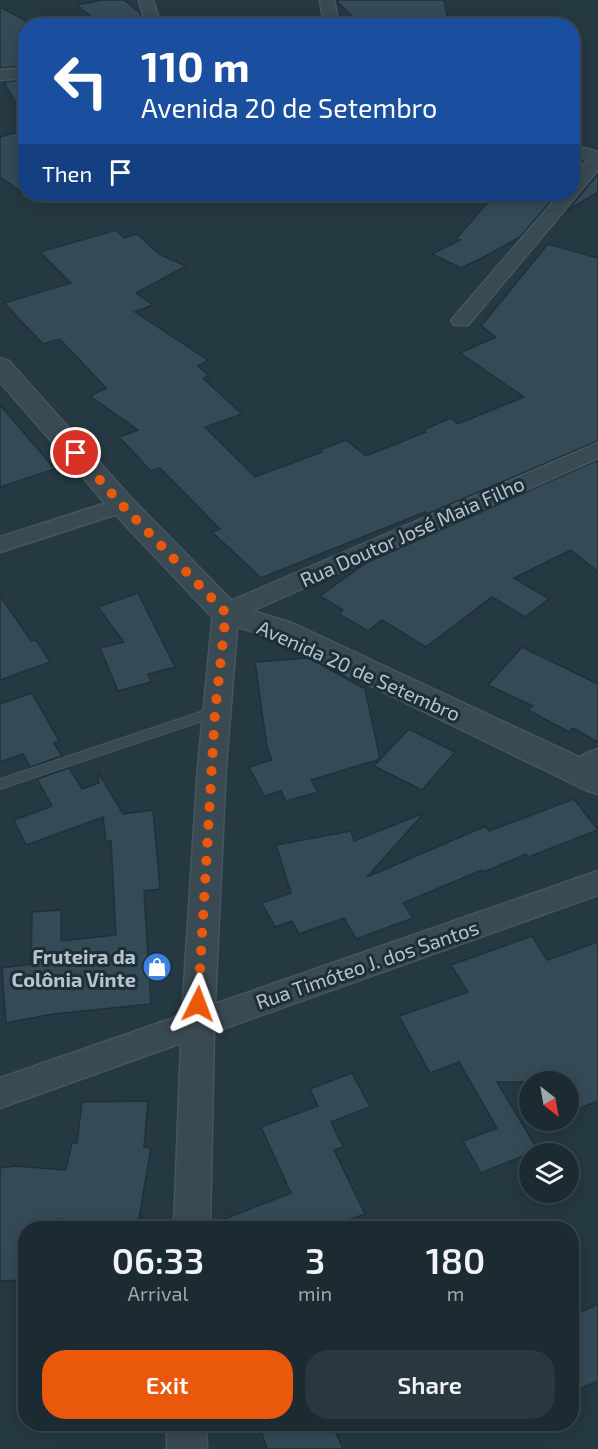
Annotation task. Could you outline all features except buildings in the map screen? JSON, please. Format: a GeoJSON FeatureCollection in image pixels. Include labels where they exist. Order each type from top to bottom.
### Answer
{"type":"FeatureCollection","features":[{"type":"Feature","properties":{"kind":"street"},"geometry":{"type":"LineString","coordinates":[[146,0],[152,18]]}},
{"type":"Feature","properties":{"kind":"street"},"geometry":{"type":"LineString","coordinates":[[327,0],[330,18]]}},
{"type":"Feature","properties":{"kind":"street"},"geometry":{"type":"LineString","coordinates":[[0,75],[18,74]]}},
{"type":"Feature","properties":{"kind":"street"},"geometry":{"type":"LineString","coordinates":[[580,152],[598,158],[580,180]]}},
{"type":"Feature","properties":{"kind":"street"},"geometry":{"type":"LineString","coordinates":[[461,321],[562,201]]}},
{"type":"Feature","properties":{"kind":"street","name":"Avenida 20 de Setembro"},"geometry":{"type":"LineString","coordinates":[[0,366],[122,505],[226,613],[281,630],[592,771]]}},
{"type":"Feature","properties":{"kind":"street","name":"Rua Doutor José Maia Filho"},"geometry":{"type":"LineString","coordinates":[[226,613],[598,450]]}},
{"type":"Feature","properties":{"kind":"street"},"geometry":{"type":"LineString","coordinates":[[0,545],[122,505]]}},
{"type":"Feature","properties":{"kind":"street"},"geometry":{"type":"LineString","coordinates":[[192,1221],[198,1023],[215,712],[226,613]]}},
{"type":"Feature","properties":{"kind":"street","name":"Rua Timóteo J. dos Santos"},"geometry":{"type":"LineString","coordinates":[[0,1093],[598,883]]}},
{"type":"Feature","properties":{"kind":"street"},"geometry":{"type":"LineString","coordinates":[[187,1431],[187,1449]]}},
{"type":"Feature","properties":{"kind":"lane"},"geometry":{"type":"LineString","coordinates":[[0,784],[215,712]]}},
{"type":"Feature","properties":{"kind":"place","name":"Fruteira da Colônia Vinte"},"geometry":{"type":"Point","coordinates":[157,967]}},
{"type":"Feature","properties":{"kind":"route"},"geometry":{"type":"LineString","coordinates":[[76,453],[122,505],[226,613],[215,712],[198,1004]]}}]}
